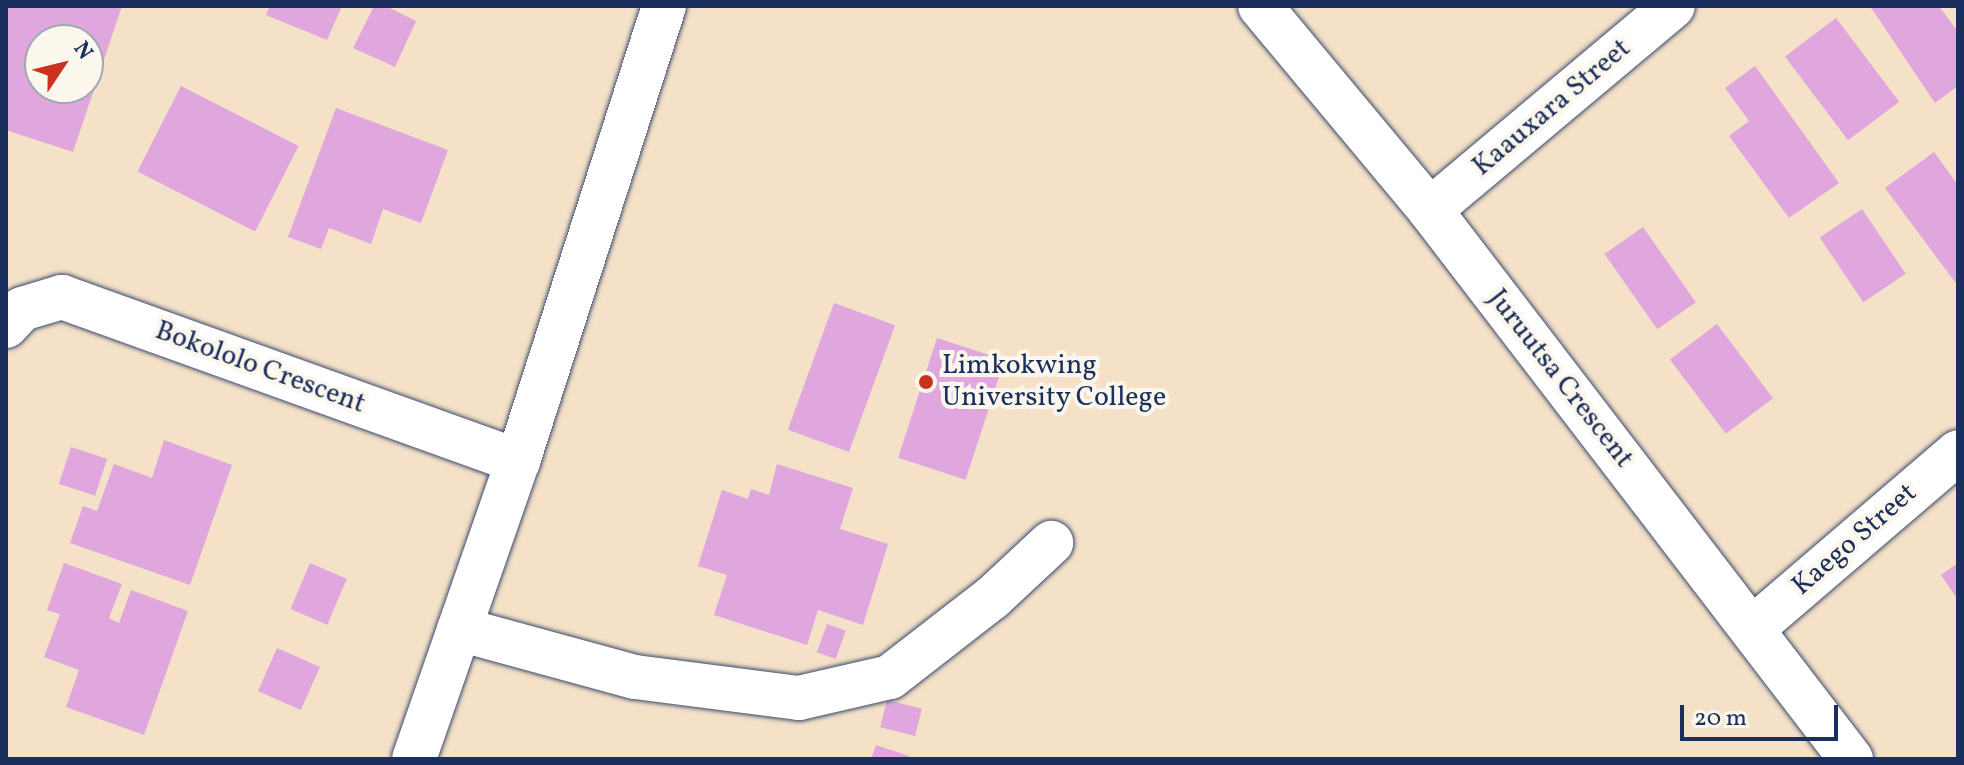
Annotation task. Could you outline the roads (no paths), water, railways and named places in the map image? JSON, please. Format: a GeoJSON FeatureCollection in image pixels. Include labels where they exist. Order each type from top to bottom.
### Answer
{"type":"FeatureCollection","features":[{"type":"Feature","properties":{"kind":"street"},"geometry":{"type":"LineString","coordinates":[[414,759],[518,461],[664,6]]}},
{"type":"Feature","properties":{"kind":"street","name":"Juruutsa Crescent"},"geometry":{"type":"LineString","coordinates":[[1260,6],[1430,210],[1851,759]]}},
{"type":"Feature","properties":{"kind":"street","name":"Kaauxara Street"},"geometry":{"type":"LineString","coordinates":[[1430,210],[1673,6]]}},
{"type":"Feature","properties":{"kind":"street","name":"Bokololo Crescent"},"geometry":{"type":"LineString","coordinates":[[6,326],[22,309],[62,297],[518,461]]}},
{"type":"Feature","properties":{"kind":"street","name":"Kaego Street"},"geometry":{"type":"LineString","coordinates":[[1753,628],[1958,452]]}},
{"type":"Feature","properties":{"kind":"street"},"geometry":{"type":"LineString","coordinates":[[459,629],[635,677],[799,698],[890,677],[992,598],[1051,543]]}},
{"type":"Feature","properties":{"kind":"place","name":"Limkokwing University College"},"geometry":{"type":"Point","coordinates":[926,382]}}]}
